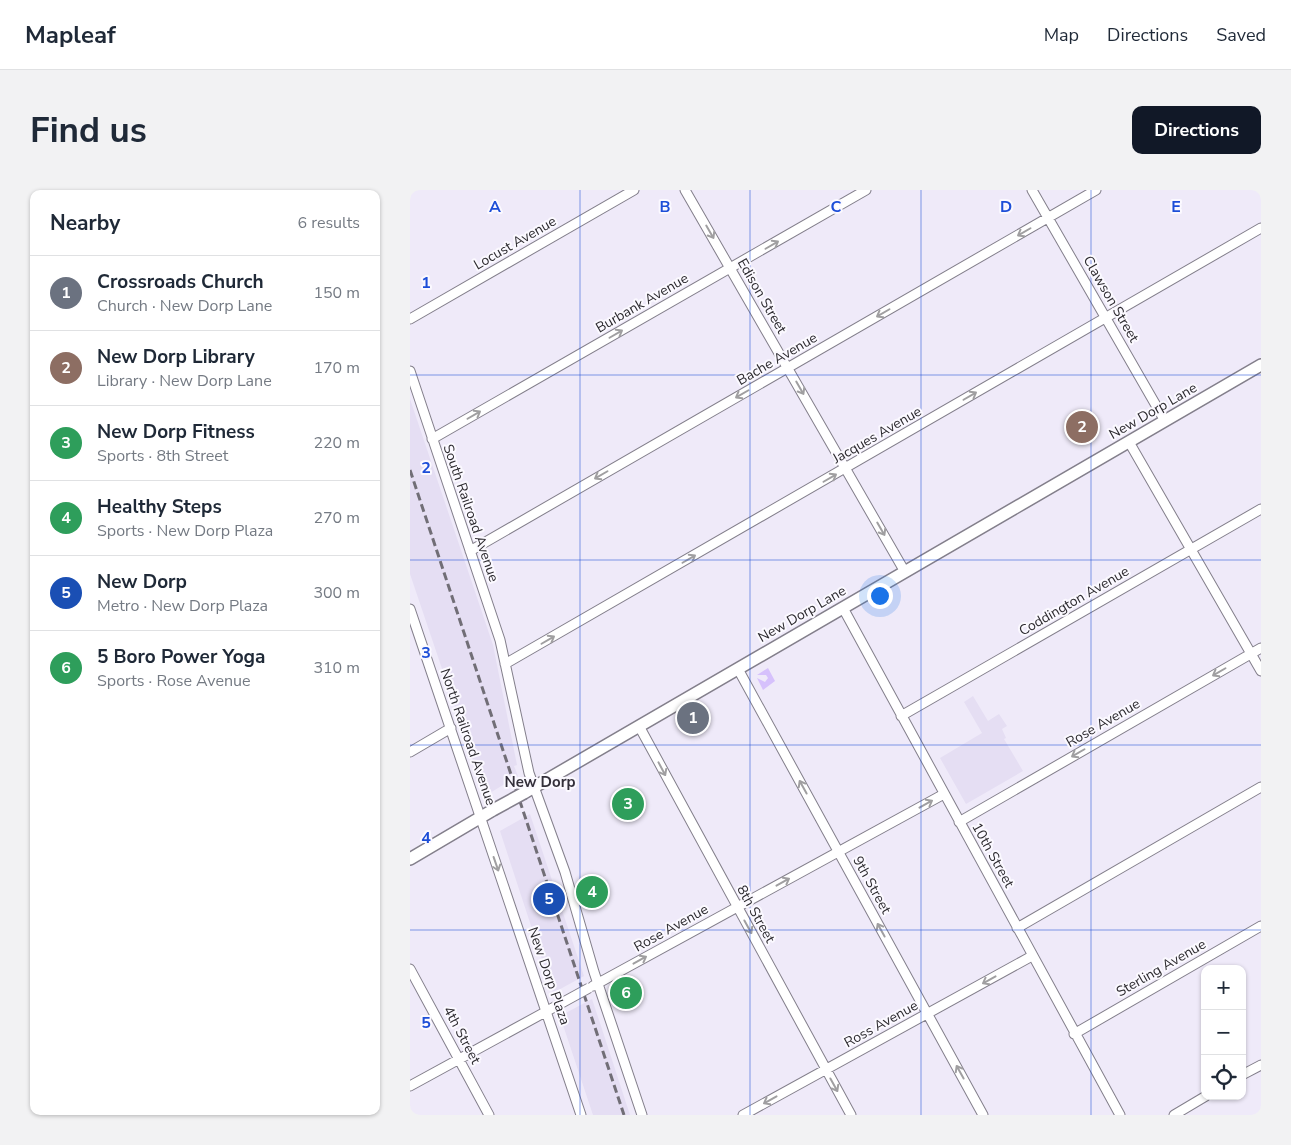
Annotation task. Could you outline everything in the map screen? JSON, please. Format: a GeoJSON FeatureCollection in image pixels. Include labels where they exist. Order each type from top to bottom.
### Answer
{"type":"FeatureCollection","features":[{"type":"Feature","properties":{"kind":"street","name":"Locust Avenue"},"geometry":{"type":"LineString","coordinates":[[410,319],[634,190]]}},
{"type":"Feature","properties":{"kind":"street","name":"Edison Street"},"geometry":{"type":"LineString","coordinates":[[685,190],[847,468],[905,572]]}},
{"type":"Feature","properties":{"kind":"street","name":"Burbank Avenue"},"geometry":{"type":"LineString","coordinates":[[432,439],[866,190]]}},
{"type":"Feature","properties":{"kind":"street","name":"Clawson Street"},"geometry":{"type":"LineString","coordinates":[[1032,190],[1165,421]]}},
{"type":"Feature","properties":{"kind":"street","name":"Bache Avenue"},"geometry":{"type":"LineString","coordinates":[[470,550],[1096,190]]}},
{"type":"Feature","properties":{"kind":"street","name":"Jacques Avenue"},"geometry":{"type":"LineString","coordinates":[[506,664],[1261,228]]}},
{"type":"Feature","properties":{"kind":"street","name":"New Dorp Lane"},"geometry":{"type":"LineString","coordinates":[[410,859],[1261,366]]}},
{"type":"Feature","properties":{"kind":"street","name":"South Railroad Avenue"},"geometry":{"type":"LineString","coordinates":[[410,371],[506,664]]}},
{"type":"Feature","properties":{"kind":"street"},"geometry":{"type":"LineString","coordinates":[[1129,442],[1261,671]]}},
{"type":"Feature","properties":{"kind":"street","name":"Coddington Avenue"},"geometry":{"type":"LineString","coordinates":[[901,716],[1261,509]]}},
{"type":"Feature","properties":{"kind":"street","name":"10th Street"},"geometry":{"type":"LineString","coordinates":[[843,608],[1074,1034],[1120,1115]]}},
{"type":"Feature","properties":{"kind":"street","name":"North Railroad Avenue"},"geometry":{"type":"LineString","coordinates":[[410,609],[412,620],[481,817]]}},
{"type":"Feature","properties":{"kind":"street","name":"Rose Avenue"},"geometry":{"type":"LineString","coordinates":[[959,822],[1261,648]]}},
{"type":"Feature","properties":{"kind":"street"},"geometry":{"type":"LineString","coordinates":[[506,664],[530,773],[565,872],[598,983],[642,1115]]}},
{"type":"Feature","properties":{"kind":"street","name":"9th Street"},"geometry":{"type":"LineString","coordinates":[[738,669],[983,1115]]}},
{"type":"Feature","properties":{"kind":"street","name":"8th Street"},"geometry":{"type":"LineString","coordinates":[[639,726],[851,1115]]}},
{"type":"Feature","properties":{"kind":"street"},"geometry":{"type":"LineString","coordinates":[[410,752],[450,728]]}},
{"type":"Feature","properties":{"kind":"street"},"geometry":{"type":"LineString","coordinates":[[1017,928],[1261,787]]}},
{"type":"Feature","properties":{"kind":"street","name":"Rose Avenue"},"geometry":{"type":"LineString","coordinates":[[410,1086],[944,794]]}},
{"type":"Feature","properties":{"kind":"street","name":"New Dorp Plaza"},"geometry":{"type":"LineString","coordinates":[[481,817],[581,1115]]}},
{"type":"Feature","properties":{"kind":"street","name":"Sterling Avenue"},"geometry":{"type":"LineString","coordinates":[[1074,1034],[1261,926]]}},
{"type":"Feature","properties":{"kind":"street","name":"Ross Avenue"},"geometry":{"type":"LineString","coordinates":[[743,1115],[1032,956]]}},
{"type":"Feature","properties":{"kind":"street","name":"4th Street"},"geometry":{"type":"LineString","coordinates":[[410,969],[489,1115]]}},
{"type":"Feature","properties":{"kind":"street"},"geometry":{"type":"LineString","coordinates":[[1246,1073],[1261,1064]]}},
{"type":"Feature","properties":{"kind":"street"},"geometry":{"type":"LineString","coordinates":[[1174,1115],[1201,1099]]}},
{"type":"Feature","properties":{"kind":"shaded area"},"geometry":{"type":"Polygon","coordinates":[[[410,399],[493,645],[517,765],[514,766],[518,776],[485,796],[410,574],[410,399]]]}},
{"type":"Feature","properties":{"kind":"shaded area"},"geometry":{"type":"Polygon","coordinates":[[[768,668],[775,681],[763,690],[757,678],[765,682],[768,678],[766,675],[757,675],[768,668]]]}},
{"type":"Feature","properties":{"kind":"shaded area"},"geometry":{"type":"Polygon","coordinates":[[[973,696],[988,721],[999,714],[1007,726],[1002,729],[1006,738],[1004,739],[1023,771],[966,804],[940,758],[982,733],[964,702],[973,696]]]}},
{"type":"Feature","properties":{"kind":"shaded area"},"geometry":{"type":"Polygon","coordinates":[[[530,814],[584,976],[553,993],[500,831],[530,814]]]}},
{"type":"Feature","properties":{"kind":"shaded area"},"geometry":{"type":"Polygon","coordinates":[[[592,999],[630,1115],[593,1115],[560,1016],[592,999]]]}},
{"type":"Feature","properties":{"kind":"railway"},"geometry":{"type":"LineString","coordinates":[[410,470],[624,1115]]}},
{"type":"Feature","properties":{"kind":"place","name":"New Dorp Library"},"geometry":{"type":"Point","coordinates":[1082,427]}},
{"type":"Feature","properties":{"kind":"place","name":"Crossroads Church"},"geometry":{"type":"Point","coordinates":[693,718]}},
{"type":"Feature","properties":{"kind":"place","name":"New Dorp Fitness"},"geometry":{"type":"Point","coordinates":[628,804]}},
{"type":"Feature","properties":{"kind":"place","name":"Healthy Steps"},"geometry":{"type":"Point","coordinates":[592,892]}},
{"type":"Feature","properties":{"kind":"place","name":"New Dorp"},"geometry":{"type":"Point","coordinates":[549,899]}},
{"type":"Feature","properties":{"kind":"place","name":"5 Boro Power Yoga"},"geometry":{"type":"Point","coordinates":[626,993]}},
{"type":"Feature","properties":{"kind":"district","name":"New Dorp"},"geometry":{"type":"Point","coordinates":[540,782]}}]}
